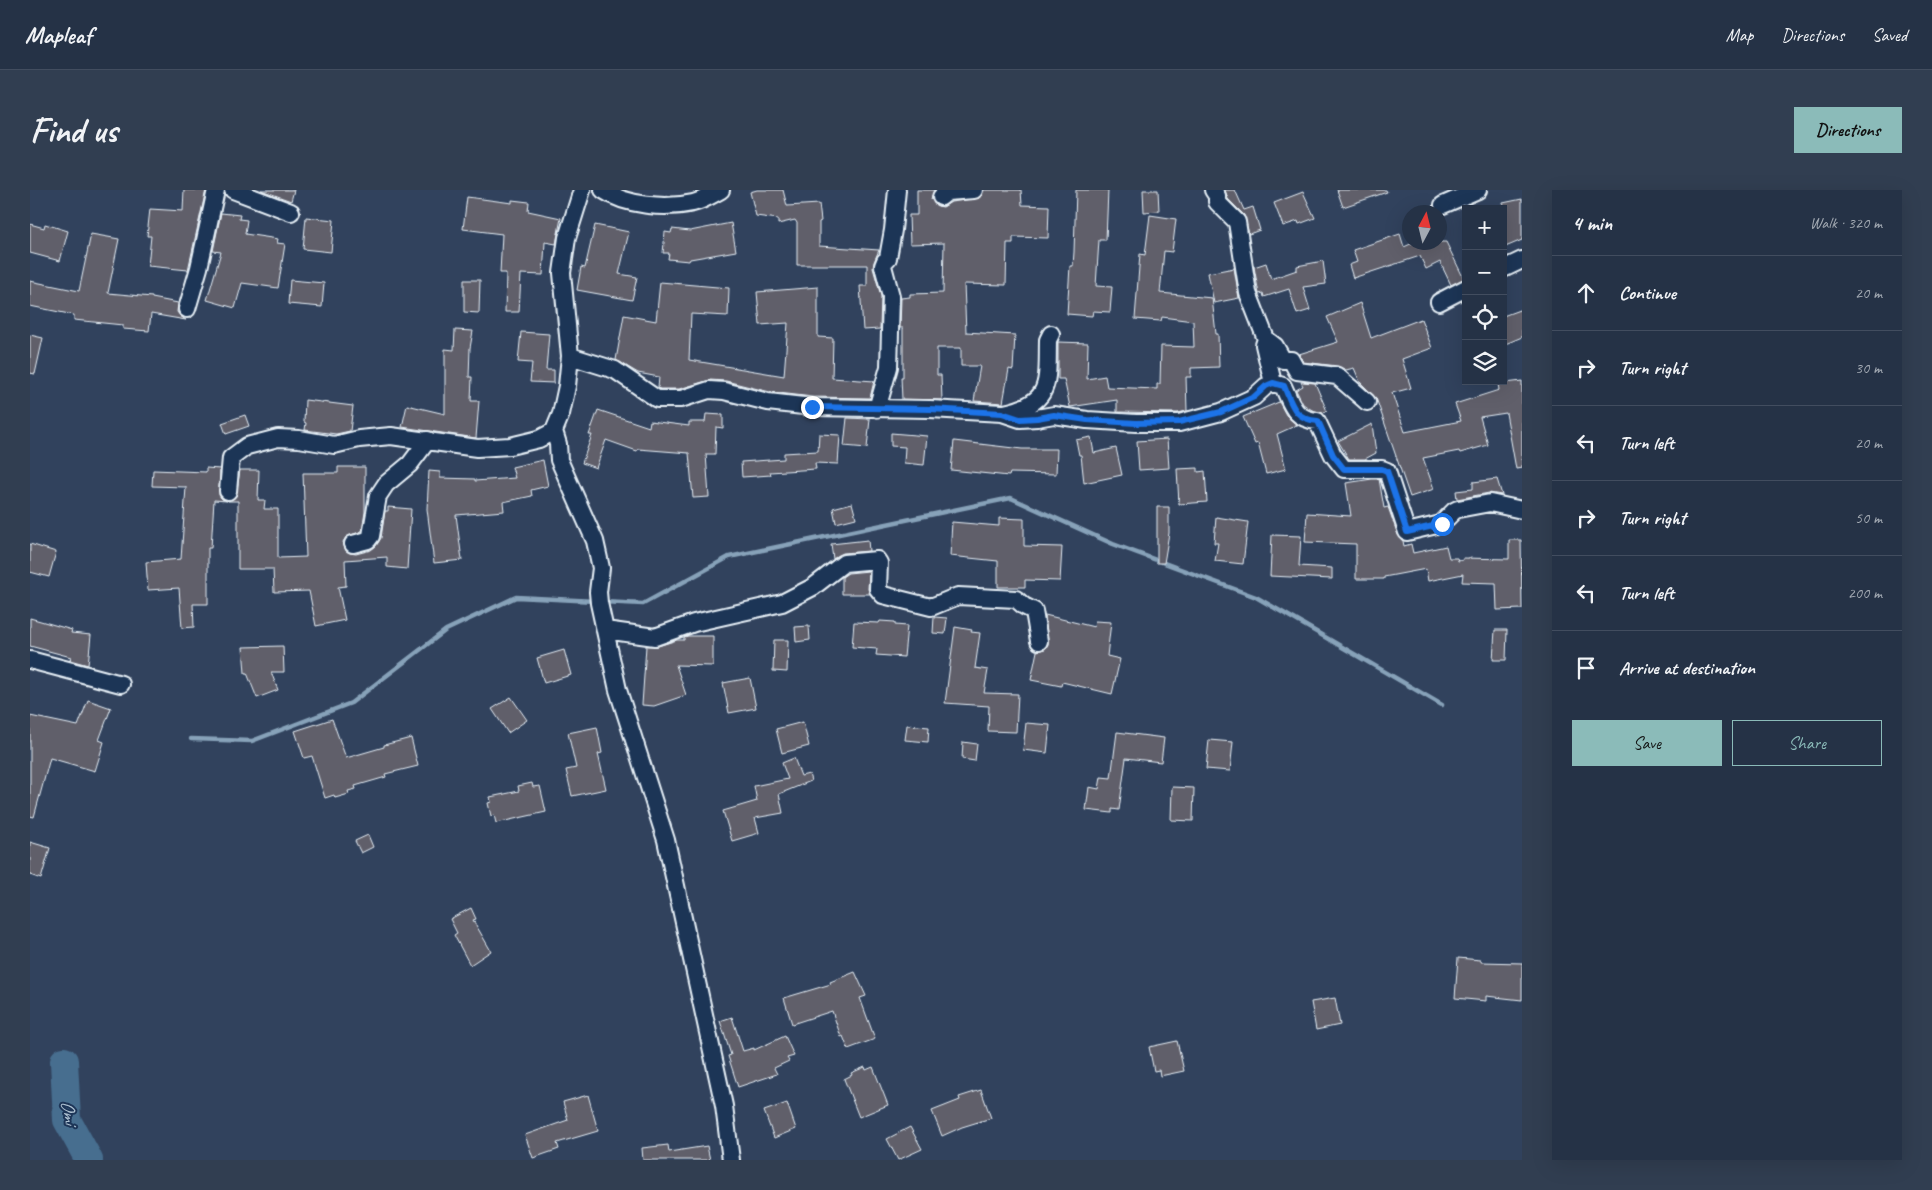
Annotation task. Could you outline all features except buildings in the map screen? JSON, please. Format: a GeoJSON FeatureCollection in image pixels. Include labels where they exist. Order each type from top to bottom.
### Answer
{"type":"FeatureCollection","features":[{"type":"Feature","properties":{"kind":"street"},"geometry":{"type":"LineString","coordinates":[[187,309],[216,190]]}},
{"type":"Feature","properties":{"kind":"street"},"geometry":{"type":"LineString","coordinates":[[232,190],[291,212]]}},
{"type":"Feature","properties":{"kind":"street"},"geometry":{"type":"LineString","coordinates":[[582,190],[567,238],[562,272],[570,356],[567,386],[561,414],[554,431],[558,444],[559,460],[595,540],[601,568],[598,592],[618,690],[666,840],[724,1106],[731,1160]]}},
{"type":"Feature","properties":{"kind":"street"},"geometry":{"type":"LineString","coordinates":[[603,190],[610,195],[633,202],[668,206],[694,203],[721,190]]}},
{"type":"Feature","properties":{"kind":"street"},"geometry":{"type":"LineString","coordinates":[[877,409],[889,367],[890,296],[883,266],[884,261],[888,258],[897,190]]}},
{"type":"Feature","properties":{"kind":"street"},"geometry":{"type":"LineString","coordinates":[[941,197],[947,192],[974,190]]}},
{"type":"Feature","properties":{"kind":"street"},"geometry":{"type":"LineString","coordinates":[[1212,190],[1217,196],[1217,202],[1236,222],[1248,293],[1266,339],[1274,346],[1283,360],[1291,360],[1298,371],[1337,376],[1367,402]]}},
{"type":"Feature","properties":{"kind":"street"},"geometry":{"type":"LineString","coordinates":[[1443,205],[1478,190]]}},
{"type":"Feature","properties":{"kind":"street"},"geometry":{"type":"LineString","coordinates":[[1507,267],[1522,260]]}},
{"type":"Feature","properties":{"kind":"street"},"geometry":{"type":"LineString","coordinates":[[1439,302],[1462,290]]}},
{"type":"Feature","properties":{"kind":"street"},"geometry":{"type":"LineString","coordinates":[[570,356],[615,370],[657,399],[681,399],[709,390],[724,391],[777,403],[812,407],[930,409],[1002,413],[1022,409],[1042,395],[1047,383],[1048,340],[1051,334]]}},
{"type":"Feature","properties":{"kind":"street"},"geometry":{"type":"LineString","coordinates":[[1266,339],[1264,346],[1273,383]]}},
{"type":"Feature","properties":{"kind":"street"},"geometry":{"type":"LineString","coordinates":[[1002,413],[1020,419],[1054,415],[1096,420],[1179,422],[1221,412],[1254,397],[1266,386],[1273,383],[1284,386],[1296,413],[1302,418],[1318,421],[1333,455],[1344,469],[1382,469],[1387,471],[1407,532],[1442,524],[1458,509],[1490,503],[1522,510]]}},
{"type":"Feature","properties":{"kind":"street"},"geometry":{"type":"LineString","coordinates":[[228,491],[231,458],[247,446],[278,438],[299,439],[334,445],[359,439],[390,436],[477,448],[510,446],[539,439],[554,431]]}},
{"type":"Feature","properties":{"kind":"street"},"geometry":{"type":"LineString","coordinates":[[353,544],[368,540],[371,536],[378,496],[386,484],[410,464],[428,440]]}},
{"type":"Feature","properties":{"kind":"street"},"geometry":{"type":"LineString","coordinates":[[605,630],[655,637],[694,623],[782,603],[813,587],[844,563],[877,560],[879,563],[878,589],[883,595],[931,607],[958,596],[1016,599],[1024,606],[1034,610],[1039,641]]}},
{"type":"Feature","properties":{"kind":"street"},"geometry":{"type":"LineString","coordinates":[[30,660],[120,684]]}},
{"type":"Feature","properties":{"kind":"waterway"},"geometry":{"type":"LineString","coordinates":[[603,602],[643,604],[729,557],[1011,498],[1113,544],[1256,597],[1442,705]]}},
{"type":"Feature","properties":{"kind":"waterway"},"geometry":{"type":"LineString","coordinates":[[191,739],[252,741],[351,703],[446,630],[516,597],[595,601]]}},
{"type":"Feature","properties":{"kind":"waterway","name":"Omi"},"geometry":{"type":"LineString","coordinates":[[64,1061],[67,1120],[89,1160]]}},
{"type":"Feature","properties":{"kind":"route"},"geometry":{"type":"LineString","coordinates":[[812,407],[930,409],[1002,413],[1020,419],[1054,415],[1087,420],[1136,423],[1179,422],[1221,412],[1254,397],[1266,386],[1273,383],[1284,386],[1296,413],[1302,418],[1318,421],[1333,455],[1344,469],[1382,469],[1387,471],[1407,532],[1442,524]]}}]}
